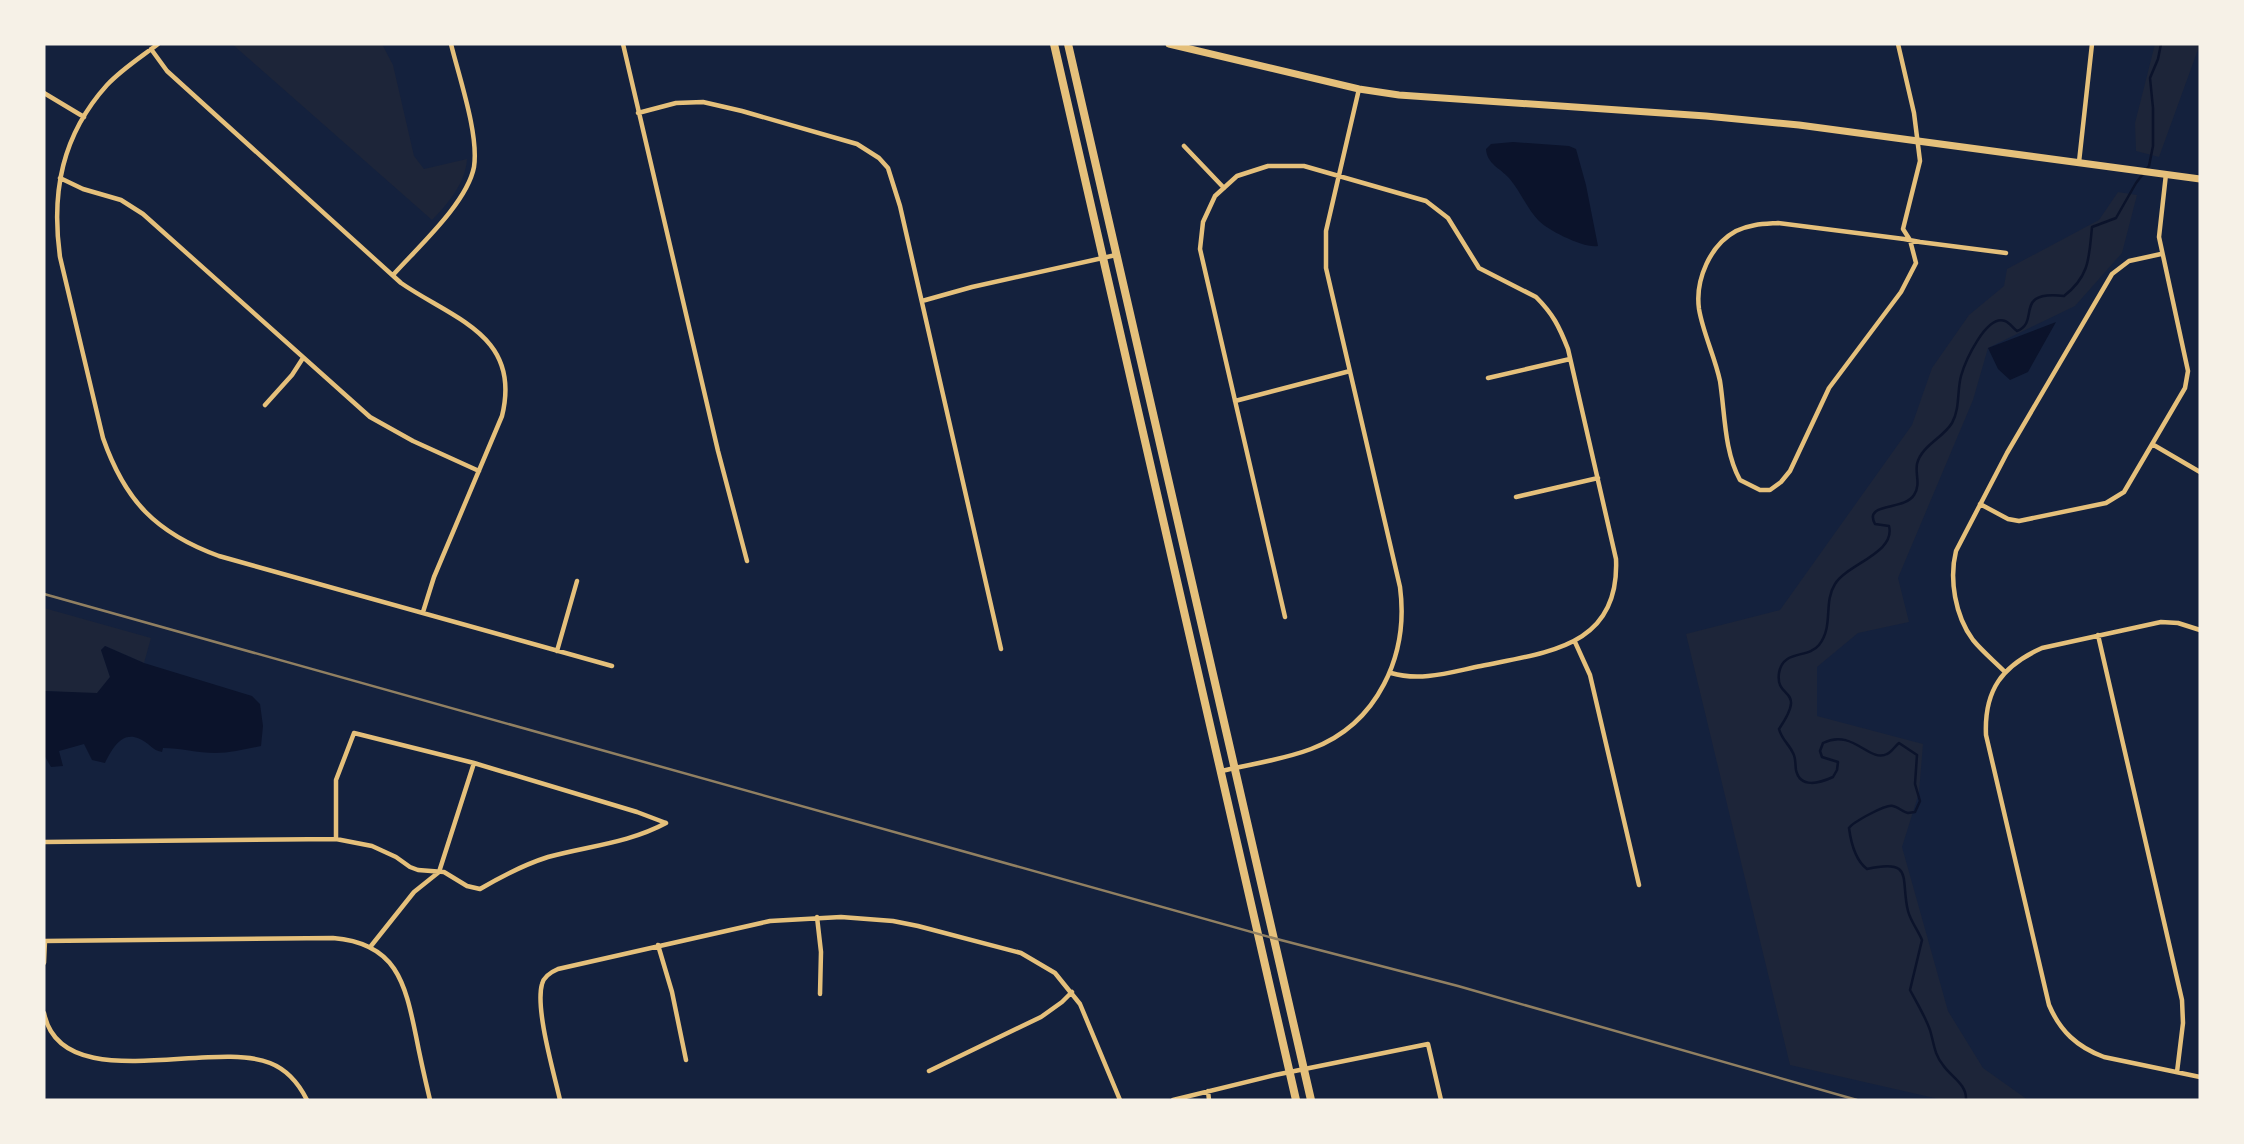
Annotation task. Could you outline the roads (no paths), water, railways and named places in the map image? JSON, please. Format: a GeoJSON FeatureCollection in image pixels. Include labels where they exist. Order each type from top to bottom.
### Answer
{"type":"FeatureCollection","features":[{"type":"Feature","properties":{"kind":"highway"},"geometry":{"type":"LineString","coordinates":[[1054,44],[1296,1100]]}},
{"type":"Feature","properties":{"kind":"highway"},"geometry":{"type":"LineString","coordinates":[[1068,44],[1311,1100]]}},
{"type":"Feature","properties":{"kind":"main road"},"geometry":{"type":"LineString","coordinates":[[1169,44],[1359,89],[1439,99],[1706,116],[1917,140],[2200,179]]}},
{"type":"Feature","properties":{"kind":"street"},"geometry":{"type":"LineString","coordinates":[[158,44],[108,84],[84,117],[67,152],[60,177],[56,218],[61,257],[103,438],[118,475],[141,508],[170,534],[206,551],[612,666]]}},
{"type":"Feature","properties":{"kind":"street"},"geometry":{"type":"LineString","coordinates":[[393,275],[459,200],[473,168],[472,130],[451,44]]}},
{"type":"Feature","properties":{"kind":"street"},"geometry":{"type":"LineString","coordinates":[[622,44],[718,451],[747,561]]}},
{"type":"Feature","properties":{"kind":"street"},"geometry":{"type":"LineString","coordinates":[[1898,44],[1920,160],[1903,229],[1910,240],[1916,263],[1901,292],[1829,388],[1790,471],[1770,490],[1759,490],[1740,480],[1728,443],[1720,381],[1699,310],[1699,292],[1704,269],[1725,239],[1738,230],[1758,224],[1778,223],[1910,240],[2006,253]]}},
{"type":"Feature","properties":{"kind":"street"},"geometry":{"type":"LineString","coordinates":[[2079,162],[2092,44]]}},
{"type":"Feature","properties":{"kind":"street"},"geometry":{"type":"LineString","coordinates":[[151,49],[167,71],[393,275],[423,298],[472,325],[496,351],[505,376],[506,403],[498,428],[434,577],[423,612]]}},
{"type":"Feature","properties":{"kind":"street"},"geometry":{"type":"LineString","coordinates":[[1220,772],[1313,748],[1342,733],[1364,714],[1391,673],[1402,631],[1400,587],[1326,268],[1326,231],[1359,89]]}},
{"type":"Feature","properties":{"kind":"street"},"geometry":{"type":"LineString","coordinates":[[44,93],[84,117]]}},
{"type":"Feature","properties":{"kind":"street"},"geometry":{"type":"LineString","coordinates":[[638,113],[677,103],[716,104],[837,138],[868,150],[888,168],[922,301],[1001,649]]}},
{"type":"Feature","properties":{"kind":"street"},"geometry":{"type":"LineString","coordinates":[[1184,146],[1224,188]]}},
{"type":"Feature","properties":{"kind":"street"},"geometry":{"type":"LineString","coordinates":[[1285,617],[1200,248],[1203,222],[1215,196],[1237,177],[1268,166],[1304,166],[1426,201],[1448,218],[1479,268],[1536,296],[1556,318],[1570,359],[1616,559],[1615,589],[1605,613],[1588,633],[1575,642],[1552,651],[1434,676],[1408,677],[1391,673]]}},
{"type":"Feature","properties":{"kind":"street"},"geometry":{"type":"LineString","coordinates":[[1979,504],[2008,519],[2024,521],[2112,501],[2124,492],[2188,379],[2161,254],[2159,227],[2162,173]]}},
{"type":"Feature","properties":{"kind":"street"},"geometry":{"type":"LineString","coordinates":[[60,177],[83,189],[121,200],[143,214],[350,400],[388,429],[480,471]]}},
{"type":"Feature","properties":{"kind":"street"},"geometry":{"type":"LineString","coordinates":[[2004,671],[1973,639],[1963,621],[1953,583],[1956,551],[2007,453],[2112,274],[2129,261],[2161,254]]}},
{"type":"Feature","properties":{"kind":"street"},"geometry":{"type":"LineString","coordinates":[[922,301],[1116,255]]}},
{"type":"Feature","properties":{"kind":"street"},"geometry":{"type":"LineString","coordinates":[[265,405],[292,375],[303,358]]}},
{"type":"Feature","properties":{"kind":"street"},"geometry":{"type":"LineString","coordinates":[[1488,378],[1570,359]]}},
{"type":"Feature","properties":{"kind":"street"},"geometry":{"type":"LineString","coordinates":[[1234,401],[1350,371]]}},
{"type":"Feature","properties":{"kind":"street"},"geometry":{"type":"LineString","coordinates":[[2152,444],[2200,472]]}},
{"type":"Feature","properties":{"kind":"street"},"geometry":{"type":"LineString","coordinates":[[1516,497],[1598,478]]}},
{"type":"Feature","properties":{"kind":"street"},"geometry":{"type":"LineString","coordinates":[[557,651],[577,581]]}},
{"type":"Feature","properties":{"kind":"street"},"geometry":{"type":"LineString","coordinates":[[2200,630],[2178,623],[2161,622],[2042,648],[2026,655],[2004,671],[1989,704],[1986,735],[2049,1005],[2062,1029],[2088,1051],[2104,1057],[2200,1077]]}},
{"type":"Feature","properties":{"kind":"street"},"geometry":{"type":"LineString","coordinates":[[2098,635],[2182,1000],[2183,1023],[2177,1072]]}},
{"type":"Feature","properties":{"kind":"street"},"geometry":{"type":"LineString","coordinates":[[1575,642],[1591,674],[1639,885]]}},
{"type":"Feature","properties":{"kind":"street"},"geometry":{"type":"LineString","coordinates":[[44,842],[336,839],[384,851],[418,870],[444,872],[467,886],[480,889],[514,869],[549,857],[629,839],[666,823],[474,763],[354,733],[337,780],[336,839]]}},
{"type":"Feature","properties":{"kind":"street"},"geometry":{"type":"LineString","coordinates":[[371,946],[414,892],[439,872],[474,763]]}},
{"type":"Feature","properties":{"kind":"street"},"geometry":{"type":"LineString","coordinates":[[817,917],[821,952],[820,994]]}},
{"type":"Feature","properties":{"kind":"street"},"geometry":{"type":"LineString","coordinates":[[560,1100],[543,1023],[543,979],[558,969],[658,945],[770,920],[817,917],[893,921],[1021,953],[1055,973],[1072,992],[1086,1016],[1121,1100]]}},
{"type":"Feature","properties":{"kind":"street"},"geometry":{"type":"LineString","coordinates":[[44,963],[44,941],[333,938],[371,946],[391,963],[403,986],[430,1100]]}},
{"type":"Feature","properties":{"kind":"street"},"geometry":{"type":"LineString","coordinates":[[658,945],[672,992],[686,1060]]}},
{"type":"Feature","properties":{"kind":"street"},"geometry":{"type":"LineString","coordinates":[[929,1071],[1041,1017],[1072,992]]}},
{"type":"Feature","properties":{"kind":"street"},"geometry":{"type":"LineString","coordinates":[[44,1013],[49,1029],[56,1039],[76,1054],[88,1058],[262,1060],[292,1077],[307,1100]]}},
{"type":"Feature","properties":{"kind":"street"},"geometry":{"type":"LineString","coordinates":[[1172,1100],[1428,1044],[1441,1100]]}},
{"type":"Feature","properties":{"kind":"street"},"geometry":{"type":"LineString","coordinates":[[1209,1091],[1209,1100]]}},
{"type":"Feature","properties":{"kind":"waterway"},"geometry":{"type":"LineString","coordinates":[[1966,1100],[1964,1089],[1938,1057],[1928,1025],[1910,990],[1922,940],[1908,911],[1902,874],[1893,866],[1867,869],[1852,845],[1849,828],[1870,814],[1889,806],[1908,813],[1915,812],[1920,801],[1915,784],[1917,755],[1899,743],[1889,753],[1880,755],[1852,742],[1834,740],[1823,743],[1820,751],[1822,757],[1838,762],[1833,777],[1811,783],[1802,780],[1796,770],[1794,755],[1779,729],[1791,706],[1791,700],[1781,688],[1779,673],[1785,660],[1809,652],[1824,638],[1831,591],[1835,584],[1849,570],[1885,544],[1889,526],[1875,524],[1875,512],[1909,500],[1914,495],[1919,458],[1952,423],[1963,369],[1977,341],[1998,321],[2007,322],[2017,331],[2024,327],[2030,308],[2038,298],[2048,295],[2064,296],[2073,289],[2087,265],[2092,227],[2116,218],[2149,166],[2153,146],[2150,78],[2161,44]]}},
{"type":"Feature","properties":{"kind":"railway"},"geometry":{"type":"LineString","coordinates":[[44,594],[1273,938],[1458,986],[1857,1100]]}}]}
